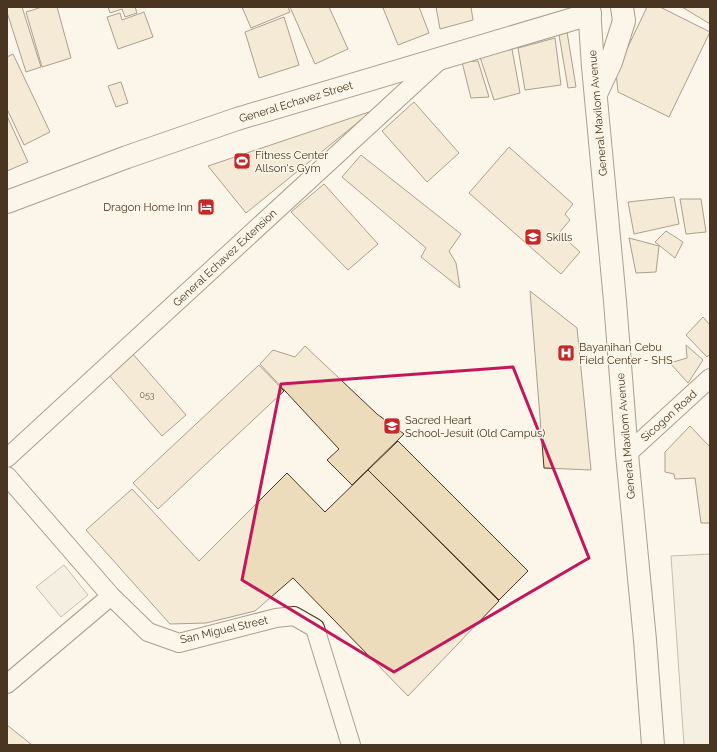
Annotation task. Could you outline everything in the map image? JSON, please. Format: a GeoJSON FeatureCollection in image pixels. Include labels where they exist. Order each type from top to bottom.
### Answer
{"type":"FeatureCollection","features":[{"type":"Feature","properties":{"kind":"main road"},"geometry":{"type":"LineString","coordinates":[[596,94],[611,62],[624,21],[622,7]]}},
{"type":"Feature","properties":{"kind":"main road","name":"General Maxilom Avenue"},"geometry":{"type":"LineString","coordinates":[[594,9],[593,67],[616,301],[627,454],[646,647],[653,745]]}},
{"type":"Feature","properties":{"kind":"main road","name":"General Echavez Street"},"geometry":{"type":"LineString","coordinates":[[7,202],[127,156],[209,128],[443,57],[594,9]]}},
{"type":"Feature","properties":{"kind":"street","name":"General Echavez Extension"},"geometry":{"type":"LineString","coordinates":[[7,458],[443,57]]}},
{"type":"Feature","properties":{"kind":"street","name":"Sicogon Road"},"geometry":{"type":"LineString","coordinates":[[627,454],[710,378]]}},
{"type":"Feature","properties":{"kind":"street","name":"San Miguel Street"},"geometry":{"type":"LineString","coordinates":[[7,476],[112,596],[148,632],[179,643],[276,618],[294,616],[315,628],[351,745]]}},
{"type":"Feature","properties":{"kind":"street"},"geometry":{"type":"LineString","coordinates":[[7,684],[112,596]]}},
{"type":"Feature","properties":{"kind":"highlighted area"},"geometry":{"type":"Polygon","coordinates":[[[513,367],[589,558],[394,672],[242,580],[281,384],[513,367]]]}},
{"type":"Feature","properties":{"kind":"shaded area"},"geometry":{"type":"Polygon","coordinates":[[[710,554],[710,745],[684,745],[671,556],[710,554]]]}},
{"type":"Feature","properties":{"kind":"shaded area"},"geometry":{"type":"Polygon","coordinates":[[[64,565],[88,595],[61,617],[36,587],[64,565]]]}},
{"type":"Feature","properties":{"kind":"building"},"geometry":{"type":"Polygon","coordinates":[[[7,7],[22,7],[41,67],[26,72],[7,12],[7,7]]]}},
{"type":"Feature","properties":{"kind":"building"},"geometry":{"type":"Polygon","coordinates":[[[42,7],[57,7],[71,58],[42,67],[26,12],[42,7]]]}},
{"type":"Feature","properties":{"kind":"building"},"geometry":{"type":"Polygon","coordinates":[[[108,7],[135,7],[137,13],[125,17],[122,9],[110,13],[108,7]]]}},
{"type":"Feature","properties":{"kind":"building"},"geometry":{"type":"Polygon","coordinates":[[[242,7],[288,7],[290,12],[251,28],[242,7]]]}},
{"type":"Feature","properties":{"kind":"building"},"geometry":{"type":"Polygon","coordinates":[[[290,7],[329,7],[348,49],[315,64],[290,7]]]}},
{"type":"Feature","properties":{"kind":"building"},"geometry":{"type":"Polygon","coordinates":[[[419,7],[429,33],[398,45],[383,8],[419,7]]]}},
{"type":"Feature","properties":{"kind":"building"},"geometry":{"type":"Polygon","coordinates":[[[436,7],[471,7],[473,20],[440,29],[436,7]]]}},
{"type":"Feature","properties":{"kind":"building"},"geometry":{"type":"Polygon","coordinates":[[[647,7],[660,7],[710,32],[669,117],[618,92],[616,72],[647,7]]]}},
{"type":"Feature","properties":{"kind":"building"},"geometry":{"type":"Polygon","coordinates":[[[682,7],[710,7],[710,24],[682,7]]]}},
{"type":"Feature","properties":{"kind":"building"},"geometry":{"type":"Polygon","coordinates":[[[144,12],[153,37],[118,49],[107,17],[120,13],[122,20],[144,12]]]}},
{"type":"Feature","properties":{"kind":"building"},"geometry":{"type":"Polygon","coordinates":[[[284,17],[299,65],[259,78],[245,32],[284,17]]]}},
{"type":"Feature","properties":{"kind":"building"},"geometry":{"type":"Polygon","coordinates":[[[567,32],[576,87],[568,88],[559,35],[567,32]]]}},
{"type":"Feature","properties":{"kind":"building"},"geometry":{"type":"Polygon","coordinates":[[[555,38],[561,85],[525,90],[518,48],[555,38]]]}},
{"type":"Feature","properties":{"kind":"building"},"geometry":{"type":"Polygon","coordinates":[[[512,49],[520,93],[494,100],[480,57],[512,49]]]}},
{"type":"Feature","properties":{"kind":"building"},"geometry":{"type":"Polygon","coordinates":[[[13,54],[50,132],[24,145],[7,109],[7,57],[13,54]]]}},
{"type":"Feature","properties":{"kind":"building"},"geometry":{"type":"Polygon","coordinates":[[[478,61],[489,97],[471,98],[462,62],[478,61]]]}},
{"type":"Feature","properties":{"kind":"building"},"geometry":{"type":"Polygon","coordinates":[[[121,82],[128,103],[116,107],[108,86],[121,82]]]}},
{"type":"Feature","properties":{"kind":"building"},"geometry":{"type":"Polygon","coordinates":[[[414,102],[459,153],[427,182],[382,131],[414,102]]]}},
{"type":"Feature","properties":{"kind":"building"},"geometry":{"type":"Polygon","coordinates":[[[372,111],[246,213],[208,166],[372,111]]]}},
{"type":"Feature","properties":{"kind":"building"},"geometry":{"type":"Polygon","coordinates":[[[7,116],[28,162],[7,171],[7,116]]]}},
{"type":"Feature","properties":{"kind":"building"},"geometry":{"type":"Polygon","coordinates":[[[509,147],[573,204],[565,214],[570,220],[559,233],[580,252],[561,274],[469,193],[509,147]]]}},
{"type":"Feature","properties":{"kind":"building"},"geometry":{"type":"Polygon","coordinates":[[[361,155],[461,234],[449,251],[456,263],[460,288],[421,257],[426,248],[342,177],[361,155]]]}},
{"type":"Feature","properties":{"kind":"building"},"geometry":{"type":"Polygon","coordinates":[[[324,184],[378,244],[348,270],[291,212],[324,184]]]}},
{"type":"Feature","properties":{"kind":"building"},"geometry":{"type":"Polygon","coordinates":[[[674,197],[679,224],[634,234],[628,202],[674,197]]]}},
{"type":"Feature","properties":{"kind":"building"},"geometry":{"type":"Polygon","coordinates":[[[680,199],[701,199],[706,232],[686,234],[680,199]]]}},
{"type":"Feature","properties":{"kind":"building"},"geometry":{"type":"Polygon","coordinates":[[[666,231],[683,242],[675,258],[655,242],[666,231]]]}},
{"type":"Feature","properties":{"kind":"building"},"geometry":{"type":"Polygon","coordinates":[[[629,238],[659,246],[656,272],[636,273],[629,238]]]}},
{"type":"Feature","properties":{"kind":"building"},"geometry":{"type":"Polygon","coordinates":[[[530,291],[577,328],[591,470],[544,468],[530,291]]]}},
{"type":"Feature","properties":{"kind":"building"},"geometry":{"type":"Polygon","coordinates":[[[703,317],[710,325],[710,354],[707,357],[686,335],[703,317]]]}},
{"type":"Feature","properties":{"kind":"building"},"geometry":{"type":"Polygon","coordinates":[[[686,345],[703,360],[688,383],[670,363],[687,358],[686,345]]]}},
{"type":"Feature","properties":{"kind":"building"},"geometry":{"type":"Polygon","coordinates":[[[305,346],[377,414],[404,434],[352,485],[327,460],[339,449],[260,364],[273,350],[295,357],[305,346]]]}},
{"type":"Feature","properties":{"kind":"building"},"geometry":{"type":"Polygon","coordinates":[[[132,353],[186,415],[162,436],[108,374],[132,353]]]}},
{"type":"Feature","properties":{"kind":"building"},"geometry":{"type":"Polygon","coordinates":[[[259,365],[284,391],[158,509],[133,483],[259,365]]]}},
{"type":"Feature","properties":{"kind":"building"},"geometry":{"type":"Polygon","coordinates":[[[690,426],[710,447],[710,523],[701,523],[695,478],[675,479],[674,474],[665,472],[665,452],[690,426]]]}},
{"type":"Feature","properties":{"kind":"building"},"geometry":{"type":"Polygon","coordinates":[[[398,441],[528,571],[499,600],[368,470],[398,441]]]}},
{"type":"Feature","properties":{"kind":"building"},"geometry":{"type":"Polygon","coordinates":[[[368,470],[499,601],[408,696],[293,578],[255,611],[206,623],[170,624],[86,530],[132,489],[199,561],[287,473],[325,512],[368,470]]]}},
{"type":"Feature","properties":{"kind":"building"},"geometry":{"type":"Polygon","coordinates":[[[7,725],[32,745],[7,745],[7,725]]]}},
{"type":"Feature","properties":{"kind":"place","name":"Fitness Center Allson's Gym"},"geometry":{"type":"Point","coordinates":[242,161]}},
{"type":"Feature","properties":{"kind":"place","name":"Dragon Home Inn"},"geometry":{"type":"Point","coordinates":[206,207]}},
{"type":"Feature","properties":{"kind":"place","name":"Skills"},"geometry":{"type":"Point","coordinates":[533,237]}},
{"type":"Feature","properties":{"kind":"place","name":"Bayanihan Cebu Field Center - SHS"},"geometry":{"type":"Point","coordinates":[566,353]}},
{"type":"Feature","properties":{"kind":"place","name":"Sacred Heart School-Jesuit (Old Campus)"},"geometry":{"type":"Point","coordinates":[392,426]}}]}
